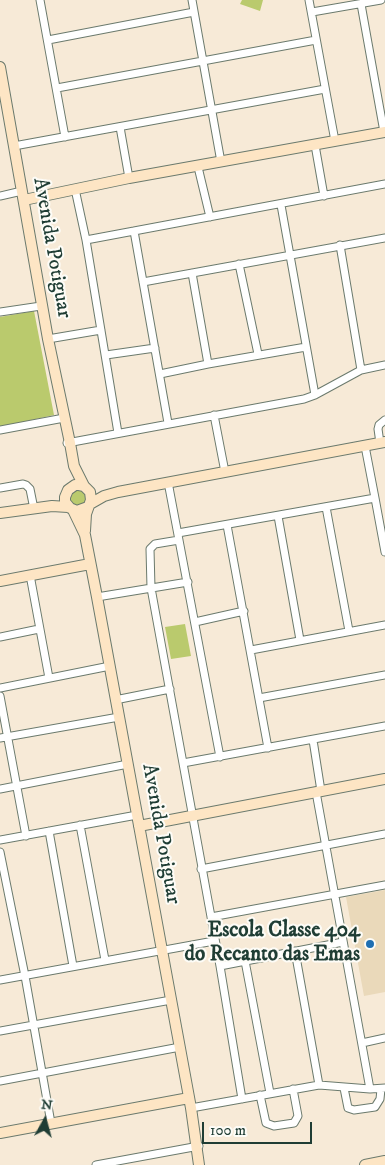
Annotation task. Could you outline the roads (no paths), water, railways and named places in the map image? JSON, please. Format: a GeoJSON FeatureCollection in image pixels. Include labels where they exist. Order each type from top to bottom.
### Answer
{"type":"FeatureCollection","features":[{"type":"Feature","properties":{"kind":"street"},"geometry":{"type":"LineString","coordinates":[[40,0],[65,137]]}},
{"type":"Feature","properties":{"kind":"street"},"geometry":{"type":"LineString","coordinates":[[192,0],[221,162]]}},
{"type":"Feature","properties":{"kind":"street"},"geometry":{"type":"LineString","coordinates":[[309,0],[334,141]]}},
{"type":"Feature","properties":{"kind":"street"},"geometry":{"type":"LineString","coordinates":[[312,12],[381,0]]}},
{"type":"Feature","properties":{"kind":"street"},"geometry":{"type":"LineString","coordinates":[[0,196],[23,196],[75,189],[385,132],[361,4]]}},
{"type":"Feature","properties":{"kind":"street"},"geometry":{"type":"LineString","coordinates":[[48,40],[194,12]]}},
{"type":"Feature","properties":{"kind":"street"},"geometry":{"type":"LineString","coordinates":[[57,88],[316,40]]}},
{"type":"Feature","properties":{"kind":"street","name":"Avenida Potiguar"},"geometry":{"type":"LineString","coordinates":[[1,73],[41,306],[68,440],[75,471],[91,497],[85,535]]}},
{"type":"Feature","properties":{"kind":"street"},"geometry":{"type":"LineString","coordinates":[[14,146],[325,89]]}},
{"type":"Feature","properties":{"kind":"street"},"geometry":{"type":"LineString","coordinates":[[120,127],[129,178]]}},
{"type":"Feature","properties":{"kind":"street"},"geometry":{"type":"LineString","coordinates":[[315,145],[324,196]]}},
{"type":"Feature","properties":{"kind":"street"},"geometry":{"type":"LineString","coordinates":[[198,167],[210,218]]}},
{"type":"Feature","properties":{"kind":"street"},"geometry":{"type":"LineString","coordinates":[[86,240],[385,184]]}},
{"type":"Feature","properties":{"kind":"street"},"geometry":{"type":"LineString","coordinates":[[75,189],[86,240],[118,433]]}},
{"type":"Feature","properties":{"kind":"street"},"geometry":{"type":"LineString","coordinates":[[281,205],[315,395]]}},
{"type":"Feature","properties":{"kind":"street"},"geometry":{"type":"LineString","coordinates":[[134,231],[168,423]]}},
{"type":"Feature","properties":{"kind":"street"},"geometry":{"type":"LineString","coordinates":[[143,282],[385,238]]}},
{"type":"Feature","properties":{"kind":"street"},"geometry":{"type":"LineString","coordinates":[[340,245],[360,370]]}},
{"type":"Feature","properties":{"kind":"street"},"geometry":{"type":"LineString","coordinates":[[239,264],[258,354]]}},
{"type":"Feature","properties":{"kind":"street"},"geometry":{"type":"LineString","coordinates":[[192,273],[208,364]]}},
{"type":"Feature","properties":{"kind":"street"},"geometry":{"type":"LineString","coordinates":[[0,312],[41,306]]}},
{"type":"Feature","properties":{"kind":"street"},"geometry":{"type":"LineString","coordinates":[[48,338],[101,330]]}},
{"type":"Feature","properties":{"kind":"street"},"geometry":{"type":"LineString","coordinates":[[160,374],[258,354],[306,347]]}},
{"type":"Feature","properties":{"kind":"street"},"geometry":{"type":"LineString","coordinates":[[106,355],[155,348]]}},
{"type":"Feature","properties":{"kind":"street"},"geometry":{"type":"LineString","coordinates":[[68,440],[118,433],[297,400],[315,395],[360,370],[385,365]]}},
{"type":"Feature","properties":{"kind":"street"},"geometry":{"type":"LineString","coordinates":[[214,415],[225,472]]}},
{"type":"Feature","properties":{"kind":"street"},"geometry":{"type":"LineString","coordinates":[[0,430],[64,418]]}},
{"type":"Feature","properties":{"kind":"street"},"geometry":{"type":"LineString","coordinates":[[32,507],[52,506],[81,511],[104,496],[118,492],[383,443],[378,429],[385,420]]}},
{"type":"Feature","properties":{"kind":"street","name":"Avenida Potiguar"},"geometry":{"type":"LineString","coordinates":[[68,440],[70,475],[65,502],[71,508],[85,535],[180,1046],[199,1165]]}},
{"type":"Feature","properties":{"kind":"street"},"geometry":{"type":"LineString","coordinates":[[365,446],[382,523],[385,552]]}},
{"type":"Feature","properties":{"kind":"street"},"geometry":{"type":"LineString","coordinates":[[168,482],[220,757]]}},
{"type":"Feature","properties":{"kind":"street"},"geometry":{"type":"LineString","coordinates":[[0,488],[26,485],[30,489],[32,507]]}},
{"type":"Feature","properties":{"kind":"street"},"geometry":{"type":"LineString","coordinates":[[0,513],[51,502],[75,485],[103,492],[118,492]]}},
{"type":"Feature","properties":{"kind":"street"},"geometry":{"type":"LineString","coordinates":[[242,1099],[220,966],[151,588],[150,549],[155,544],[178,536],[227,525],[375,498]]}},
{"type":"Feature","properties":{"kind":"street"},"geometry":{"type":"LineString","coordinates":[[326,507],[349,631]]}},
{"type":"Feature","properties":{"kind":"street"},"geometry":{"type":"LineString","coordinates":[[278,516],[300,640]]}},
{"type":"Feature","properties":{"kind":"street"},"geometry":{"type":"LineString","coordinates":[[227,525],[268,748]]}},
{"type":"Feature","properties":{"kind":"street"},"geometry":{"type":"LineString","coordinates":[[0,581],[90,564]]}},
{"type":"Feature","properties":{"kind":"street"},"geometry":{"type":"LineString","coordinates":[[30,575],[50,678]]}},
{"type":"Feature","properties":{"kind":"street"},"geometry":{"type":"LineString","coordinates":[[97,597],[188,582]]}},
{"type":"Feature","properties":{"kind":"street"},"geometry":{"type":"LineString","coordinates":[[195,622],[244,612]]}},
{"type":"Feature","properties":{"kind":"street"},"geometry":{"type":"LineString","coordinates":[[251,650],[385,625]]}},
{"type":"Feature","properties":{"kind":"street"},"geometry":{"type":"LineString","coordinates":[[0,637],[39,629]]}},
{"type":"Feature","properties":{"kind":"street"},"geometry":{"type":"LineString","coordinates":[[0,688],[110,666]]}},
{"type":"Feature","properties":{"kind":"street"},"geometry":{"type":"LineString","coordinates":[[259,698],[385,675]]}},
{"type":"Feature","properties":{"kind":"street"},"geometry":{"type":"LineString","coordinates":[[115,700],[170,688]]}},
{"type":"Feature","properties":{"kind":"street"},"geometry":{"type":"LineString","coordinates":[[0,696],[4,738],[26,836]]}},
{"type":"Feature","properties":{"kind":"street"},"geometry":{"type":"LineString","coordinates":[[4,738],[119,717]]}},
{"type":"Feature","properties":{"kind":"street"},"geometry":{"type":"LineString","coordinates":[[184,764],[385,726]]}},
{"type":"Feature","properties":{"kind":"street"},"geometry":{"type":"LineString","coordinates":[[313,740],[325,845],[370,1089]]}},
{"type":"Feature","properties":{"kind":"street"},"geometry":{"type":"LineString","coordinates":[[0,789],[128,764]]}},
{"type":"Feature","properties":{"kind":"street"},"geometry":{"type":"LineString","coordinates":[[139,826],[385,779]]}},
{"type":"Feature","properties":{"kind":"street"},"geometry":{"type":"LineString","coordinates":[[0,840],[137,815]]}},
{"type":"Feature","properties":{"kind":"street"},"geometry":{"type":"LineString","coordinates":[[80,825],[105,960]]}},
{"type":"Feature","properties":{"kind":"street"},"geometry":{"type":"LineString","coordinates":[[49,831],[73,966]]}},
{"type":"Feature","properties":{"kind":"street"},"geometry":{"type":"LineString","coordinates":[[201,869],[385,834]]}},
{"type":"Feature","properties":{"kind":"street"},"geometry":{"type":"LineString","coordinates":[[0,852],[51,1123]]}},
{"type":"Feature","properties":{"kind":"street"},"geometry":{"type":"LineString","coordinates":[[210,917],[385,885]]}},
{"type":"Feature","properties":{"kind":"street"},"geometry":{"type":"LineString","coordinates":[[0,980],[214,941]]}},
{"type":"Feature","properties":{"kind":"street"},"geometry":{"type":"LineString","coordinates":[[220,966],[343,942]]}},
{"type":"Feature","properties":{"kind":"street"},"geometry":{"type":"LineString","coordinates":[[295,951],[319,1085]]}},
{"type":"Feature","properties":{"kind":"street"},"geometry":{"type":"LineString","coordinates":[[245,960],[270,1093]]}},
{"type":"Feature","properties":{"kind":"street"},"geometry":{"type":"LineString","coordinates":[[0,1030],[171,1000]]}},
{"type":"Feature","properties":{"kind":"street"},"geometry":{"type":"LineString","coordinates":[[362,1042],[385,1038]]}},
{"type":"Feature","properties":{"kind":"street"},"geometry":{"type":"LineString","coordinates":[[0,1081],[180,1046]]}},
{"type":"Feature","properties":{"kind":"street"},"geometry":{"type":"LineString","coordinates":[[0,1133],[51,1123],[190,1103],[242,1099],[319,1085],[344,1088],[383,1088],[380,1099],[375,1107],[354,1110],[348,1108],[344,1088]]}},
{"type":"Feature","properties":{"kind":"street"},"geometry":{"type":"LineString","coordinates":[[260,1095],[266,1123],[274,1126],[294,1123],[298,1116],[294,1089]]}},
{"type":"Feature","properties":{"kind":"street"},"geometry":{"type":"LineString","coordinates":[[96,1165],[197,1145]]}},
{"type":"Feature","properties":{"kind":"street","name":"Avenida Potiguar"},"geometry":{"type":"LineString","coordinates":[[197,1145],[203,1165]]}},
{"type":"Feature","properties":{"kind":"street"},"geometry":{"type":"LineString","coordinates":[[366,1165],[385,1161]]}},
{"type":"Feature","properties":{"kind":"place","name":"Escola Classe 404 do Recanto das Emas"},"geometry":{"type":"Point","coordinates":[370,944]}}]}
